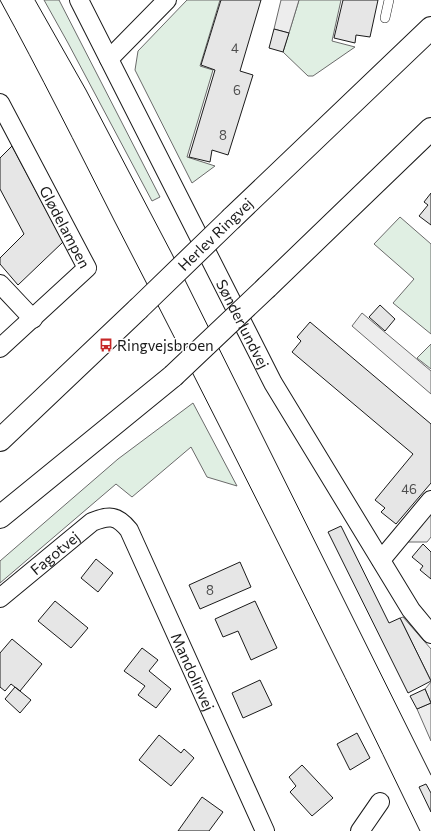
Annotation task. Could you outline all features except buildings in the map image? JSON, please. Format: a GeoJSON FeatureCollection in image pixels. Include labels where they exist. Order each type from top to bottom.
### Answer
{"type":"FeatureCollection","features":[{"type":"Feature","properties":{"kind":"main road","name":"Herlev Ringvej"},"geometry":{"type":"LineString","coordinates":[[0,440],[431,28]]}},
{"type":"Feature","properties":{"kind":"main road"},"geometry":{"type":"LineString","coordinates":[[0,516],[173,376],[431,130]]}},
{"type":"Feature","properties":{"kind":"street","name":"Sønderlundvej"},"geometry":{"type":"LineString","coordinates":[[79,0],[273,382],[411,610],[431,634]]}},
{"type":"Feature","properties":{"kind":"street"},"geometry":{"type":"LineString","coordinates":[[109,59],[167,0]]}},
{"type":"Feature","properties":{"kind":"street","name":"Glødelampen"},"geometry":{"type":"LineString","coordinates":[[0,103],[87,268],[0,348]]}},
{"type":"Feature","properties":{"kind":"street"},"geometry":{"type":"LineString","coordinates":[[0,284],[33,318]]}},
{"type":"Feature","properties":{"kind":"street"},"geometry":{"type":"LineString","coordinates":[[381,560],[431,500]]}},
{"type":"Feature","properties":{"kind":"street","name":"Fagotvej"},"geometry":{"type":"LineString","coordinates":[[0,598],[92,522],[102,517],[114,517]]}},
{"type":"Feature","properties":{"kind":"street","name":"Mandolinvej"},"geometry":{"type":"LineString","coordinates":[[114,517],[122,522],[129,530],[265,831]]}},
{"type":"Feature","properties":{"kind":"street"},"geometry":{"type":"LineString","coordinates":[[360,831],[380,802]]}},
{"type":"Feature","properties":{"kind":"lane"},"geometry":{"type":"LineString","coordinates":[[384,18],[389,0]]}},
{"type":"Feature","properties":{"kind":"green space"},"geometry":{"type":"Polygon","coordinates":[[[44,0],[59,0],[160,197],[152,201],[44,0]]]}},
{"type":"Feature","properties":{"kind":"green space"},"geometry":{"type":"Polygon","coordinates":[[[187,0],[220,0],[200,66],[213,70],[187,157],[215,166],[192,183],[135,70],[138,51],[187,0]]]}},
{"type":"Feature","properties":{"kind":"green space"},"geometry":{"type":"Polygon","coordinates":[[[299,0],[341,0],[332,41],[355,47],[313,76],[308,76],[283,52],[299,0]]]}},
{"type":"Feature","properties":{"kind":"green space"},"geometry":{"type":"Polygon","coordinates":[[[400,217],[431,244],[431,334],[393,303],[414,279],[374,244],[400,217]]]}},
{"type":"Feature","properties":{"kind":"green space"},"geometry":{"type":"Polygon","coordinates":[[[431,344],[431,369],[417,358],[431,344]]]}},
{"type":"Feature","properties":{"kind":"green space"},"geometry":{"type":"Polygon","coordinates":[[[193,403],[237,486],[207,477],[191,447],[132,497],[116,484],[0,583],[0,561],[118,459],[193,403]]]}},
{"type":"Feature","properties":{"kind":"shaded area"},"geometry":{"type":"Polygon","coordinates":[[[281,0],[299,0],[289,33],[274,29],[281,0]]]}},
{"type":"Feature","properties":{"kind":"shaded area"},"geometry":{"type":"Polygon","coordinates":[[[362,313],[431,371],[431,394],[352,326],[362,313]]]}},
{"type":"Feature","properties":{"kind":"shaded area"},"geometry":{"type":"Polygon","coordinates":[[[431,513],[431,537],[427,542],[406,542],[431,513]]]}},
{"type":"Feature","properties":{"kind":"shaded area"},"geometry":{"type":"Polygon","coordinates":[[[403,617],[431,649],[431,681],[400,618],[403,617]]]}},
{"type":"Feature","properties":{"kind":"shaded area"},"geometry":{"type":"Polygon","coordinates":[[[431,682],[431,703],[425,689],[431,682]]]}},
{"type":"Feature","properties":{"kind":"shaded area"},"geometry":{"type":"Polygon","coordinates":[[[431,703],[431,741],[417,709],[431,703]]]}},
{"type":"Feature","properties":{"kind":"tram line"},"geometry":{"type":"LineString","coordinates":[[0,0],[231,448],[420,831]]}},
{"type":"Feature","properties":{"kind":"tram line"},"geometry":{"type":"LineString","coordinates":[[35,0],[86,90],[172,254],[431,775]]}},
{"type":"Feature","properties":{"kind":"place","name":"Ringvejsbroen"},"geometry":{"type":"Point","coordinates":[106,345]}}]}
